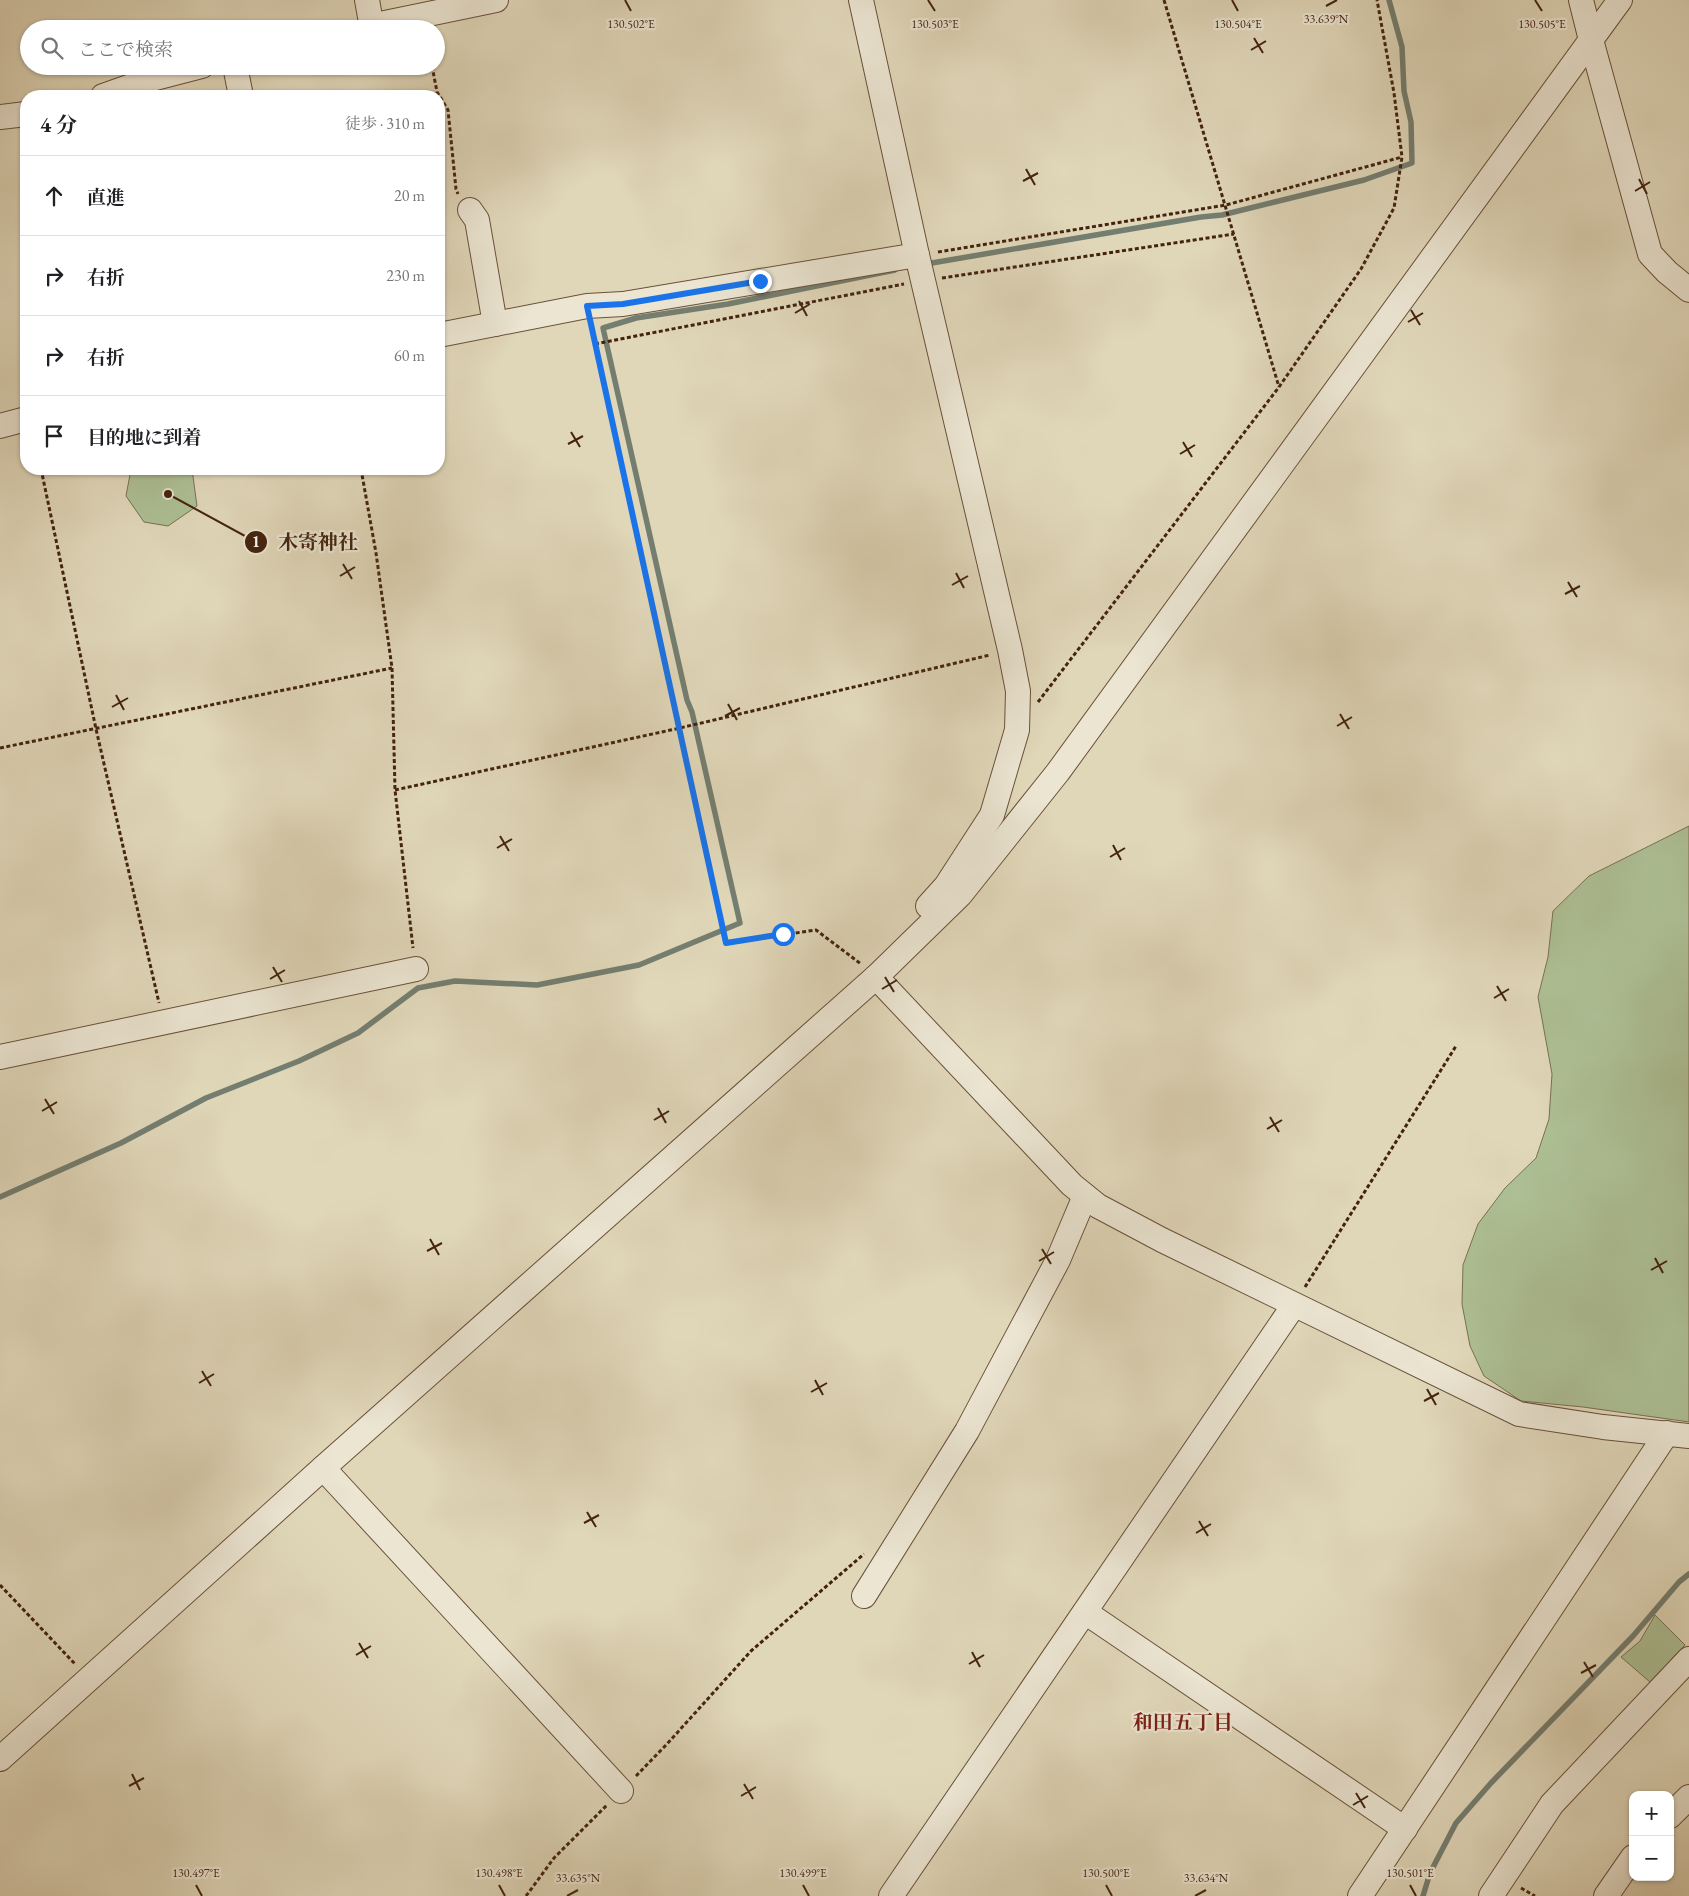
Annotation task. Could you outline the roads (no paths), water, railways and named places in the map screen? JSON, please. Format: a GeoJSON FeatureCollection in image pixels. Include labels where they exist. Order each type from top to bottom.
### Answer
{"type":"FeatureCollection","features":[{"type":"Feature","properties":{"kind":"street"},"geometry":{"type":"LineString","coordinates":[[367,0],[370,20]]}},
{"type":"Feature","properties":{"kind":"street"},"geometry":{"type":"LineString","coordinates":[[399,20],[496,0]]}},
{"type":"Feature","properties":{"kind":"street"},"geometry":{"type":"LineString","coordinates":[[860,0],[1018,691],[1017,730],[992,816],[946,886],[915,921],[921,932]]}},
{"type":"Feature","properties":{"kind":"street"},"geometry":{"type":"LineString","coordinates":[[1581,0],[1650,254],[1667,272],[1689,290]]}},
{"type":"Feature","properties":{"kind":"street"},"geometry":{"type":"LineString","coordinates":[[0,1759],[322,1468],[876,977],[960,895],[1058,772],[1620,0]]}},
{"type":"Feature","properties":{"kind":"street"},"geometry":{"type":"LineString","coordinates":[[120,90],[167,75]]}},
{"type":"Feature","properties":{"kind":"street"},"geometry":{"type":"LineString","coordinates":[[237,75],[240,90]]}},
{"type":"Feature","properties":{"kind":"street"},"geometry":{"type":"LineString","coordinates":[[0,117],[20,115]]}},
{"type":"Feature","properties":{"kind":"street"},"geometry":{"type":"LineString","coordinates":[[470,210],[477,220],[495,324]]}},
{"type":"Feature","properties":{"kind":"street"},"geometry":{"type":"LineString","coordinates":[[445,334],[587,306],[623,304],[917,255]]}},
{"type":"Feature","properties":{"kind":"street"},"geometry":{"type":"LineString","coordinates":[[0,426],[20,421]]}},
{"type":"Feature","properties":{"kind":"street"},"geometry":{"type":"LineString","coordinates":[[0,1057],[416,969]]}},
{"type":"Feature","properties":{"kind":"street"},"geometry":{"type":"LineString","coordinates":[[876,977],[1072,1185],[1098,1206],[1162,1240],[1519,1414],[1594,1426],[1678,1434],[1360,1896]]}},
{"type":"Feature","properties":{"kind":"street"},"geometry":{"type":"LineString","coordinates":[[864,1596],[967,1431],[1058,1260],[1085,1196]]}},
{"type":"Feature","properties":{"kind":"street"},"geometry":{"type":"LineString","coordinates":[[891,1896],[1294,1305]]}},
{"type":"Feature","properties":{"kind":"street"},"geometry":{"type":"LineString","coordinates":[[322,1468],[621,1791]]}},
{"type":"Feature","properties":{"kind":"street"},"geometry":{"type":"LineString","coordinates":[[1085,1612],[1405,1829]]}},
{"type":"Feature","properties":{"kind":"street"},"geometry":{"type":"LineString","coordinates":[[1492,1896],[1552,1804],[1689,1659]]}},
{"type":"Feature","properties":{"kind":"street"},"geometry":{"type":"LineString","coordinates":[[1674,1812],[1689,1797]]}},
{"type":"Feature","properties":{"kind":"street"},"geometry":{"type":"LineString","coordinates":[[1606,1896],[1629,1863]]}},
{"type":"Feature","properties":{"kind":"waterway"},"geometry":{"type":"LineString","coordinates":[[926,264],[1222,215],[1364,180],[1412,163],[1411,122],[1404,91],[1402,47],[1389,0]]}},
{"type":"Feature","properties":{"kind":"waterway"},"geometry":{"type":"LineString","coordinates":[[0,1197],[121,1143],[206,1098],[299,1061],[358,1033],[418,988],[455,981],[537,985],[639,965],[740,923],[692,712],[687,700],[603,328],[636,318],[728,304],[895,270]]}},
{"type":"Feature","properties":{"kind":"waterway"},"geometry":{"type":"LineString","coordinates":[[1423,1896],[1430,1873],[1456,1823],[1491,1783],[1633,1636],[1679,1582],[1689,1574]]}},
{"type":"Feature","properties":{"kind":"place","name":"木寄神社"},"geometry":{"type":"Point","coordinates":[168,494]}},
{"type":"Feature","properties":{"kind":"district","name":"和田五丁目"},"geometry":{"type":"Point","coordinates":[1183,1722]}}]}
